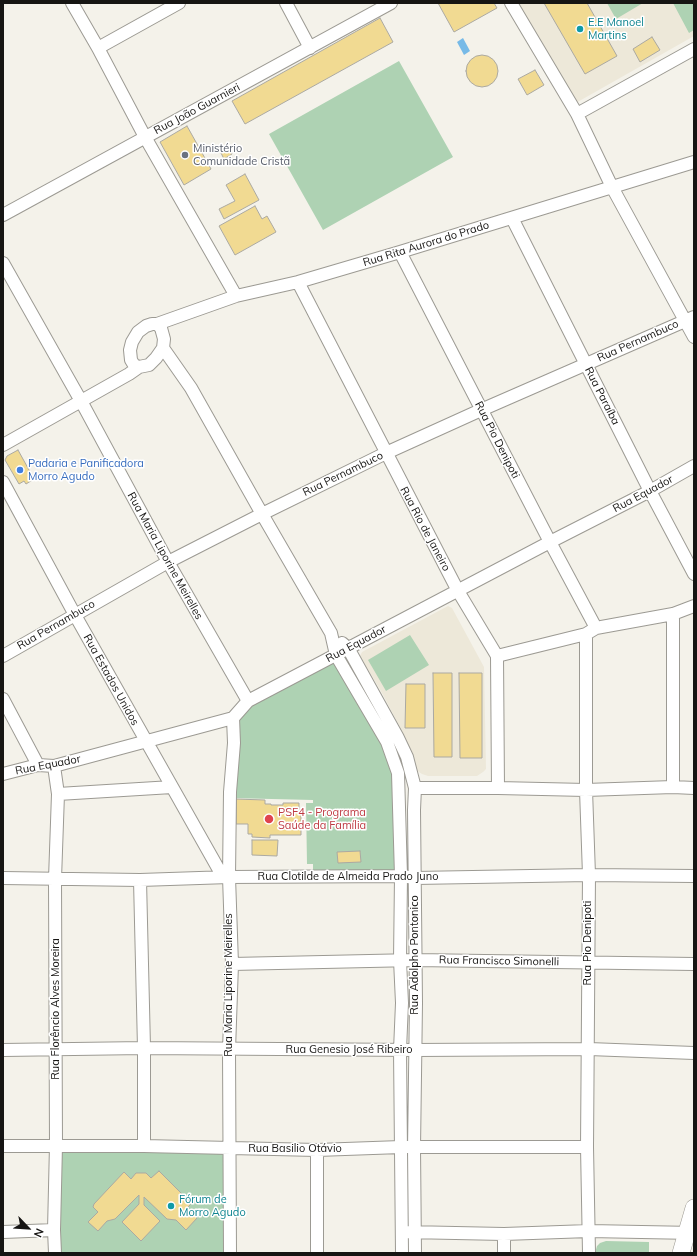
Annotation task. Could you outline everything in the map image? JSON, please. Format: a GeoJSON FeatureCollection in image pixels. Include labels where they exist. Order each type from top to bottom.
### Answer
{"type":"FeatureCollection","features":[{"type":"Feature","properties":{"kind":"main road"},"geometry":{"type":"LineString","coordinates":[[681,1253],[691,1233],[694,1208]]}},
{"type":"Feature","properties":{"kind":"street"},"geometry":{"type":"LineString","coordinates":[[72,3],[98,48],[145,137],[236,296]]}},
{"type":"Feature","properties":{"kind":"street"},"geometry":{"type":"LineString","coordinates":[[98,48],[179,3]]}},
{"type":"Feature","properties":{"kind":"street"},"geometry":{"type":"LineString","coordinates":[[286,3],[310,48]]}},
{"type":"Feature","properties":{"kind":"street","name":"Rua João Guarnieri"},"geometry":{"type":"LineString","coordinates":[[3,215],[391,3]]}},
{"type":"Feature","properties":{"kind":"street"},"geometry":{"type":"LineString","coordinates":[[511,3],[577,114],[612,187],[690,319],[694,337]]}},
{"type":"Feature","properties":{"kind":"street"},"geometry":{"type":"LineString","coordinates":[[577,114],[694,49]]}},
{"type":"Feature","properties":{"kind":"street","name":"Rua Rita Aurora do Prado"},"geometry":{"type":"LineString","coordinates":[[157,324],[236,296],[298,282],[694,162]]}},
{"type":"Feature","properties":{"kind":"street","name":"Rua Paraíba"},"geometry":{"type":"LineString","coordinates":[[512,218],[650,491],[694,574]]}},
{"type":"Feature","properties":{"kind":"street","name":"Rua Pio Denipoti"},"geometry":{"type":"LineString","coordinates":[[400,252],[550,542],[591,631],[586,790],[589,875],[589,1049],[587,1147],[589,1253]]}},
{"type":"Feature","properties":{"kind":"street","name":"Rua Maria Liporine Meirelles"},"geometry":{"type":"LineString","coordinates":[[3,264],[81,401],[168,562],[248,701]]}},
{"type":"Feature","properties":{"kind":"street","name":"Rua Rio de Janeiro"},"geometry":{"type":"LineString","coordinates":[[298,282],[458,591],[497,656]]}},
{"type":"Feature","properties":{"kind":"street","name":"Rua Pernambuco"},"geometry":{"type":"LineString","coordinates":[[3,656],[168,562],[386,453],[690,319]]}},
{"type":"Feature","properties":{"kind":"street"},"geometry":{"type":"LineString","coordinates":[[3,445],[139,367],[150,364],[163,348],[163,333],[157,324],[146,326],[138,332],[132,342],[130,350],[131,360],[134,365],[139,367]]}},
{"type":"Feature","properties":{"kind":"street","name":"Rua Adolpho Pontonico"},"geometry":{"type":"LineString","coordinates":[[163,348],[191,388],[331,633],[336,655],[387,742],[398,774],[401,876],[400,960],[402,1002],[400,1050],[402,1253]]}},
{"type":"Feature","properties":{"kind":"street","name":"Rua Equador"},"geometry":{"type":"LineString","coordinates":[[3,774],[38,765],[54,766],[234,718],[248,701],[650,491],[694,466]]}},
{"type":"Feature","properties":{"kind":"street","name":"Rua Estados Unidos"},"geometry":{"type":"LineString","coordinates":[[3,482],[146,742],[226,877]]}},
{"type":"Feature","properties":{"kind":"street"},"geometry":{"type":"LineString","coordinates":[[498,788],[497,656],[591,631],[672,614],[694,606]]}},
{"type":"Feature","properties":{"kind":"street"},"geometry":{"type":"LineString","coordinates":[[672,614],[673,787]]}},
{"type":"Feature","properties":{"kind":"street","name":"Rua Adolpho Pontonico"},"geometry":{"type":"LineString","coordinates":[[331,633],[348,648],[398,738],[407,758],[415,788],[415,1253]]}},
{"type":"Feature","properties":{"kind":"street"},"geometry":{"type":"LineString","coordinates":[[3,699],[38,765]]}},
{"type":"Feature","properties":{"kind":"street","name":"Rua Maria Liporine Meirelles"},"geometry":{"type":"LineString","coordinates":[[230,1253],[229,1050],[232,964],[226,877],[234,743],[234,718]]}},
{"type":"Feature","properties":{"kind":"street","name":"Rua Florêncio Alves Moreira"},"geometry":{"type":"LineString","coordinates":[[54,766],[58,794],[55,879],[55,1253]]}},
{"type":"Feature","properties":{"kind":"street"},"geometry":{"type":"LineString","coordinates":[[58,794],[172,787]]}},
{"type":"Feature","properties":{"kind":"street"},"geometry":{"type":"LineString","coordinates":[[415,788],[586,790],[673,787],[694,788]]}},
{"type":"Feature","properties":{"kind":"street","name":"Rua Clotilde de Almeida Prado Juno"},"geometry":{"type":"LineString","coordinates":[[3,878],[140,880],[226,877],[401,876],[415,878],[589,875],[694,876]]}},
{"type":"Feature","properties":{"kind":"street"},"geometry":{"type":"LineString","coordinates":[[140,880],[144,1048],[144,1146]]}},
{"type":"Feature","properties":{"kind":"street","name":"Rua Francisco Simonelli"},"geometry":{"type":"LineString","coordinates":[[232,964],[415,960],[694,964]]}},
{"type":"Feature","properties":{"kind":"street"},"geometry":{"type":"LineString","coordinates":[[402,1002],[416,1003]]}},
{"type":"Feature","properties":{"kind":"street","name":"Rua Genesio José Ribeiro"},"geometry":{"type":"LineString","coordinates":[[3,1050],[144,1048],[229,1050],[589,1049],[694,1053]]}},
{"type":"Feature","properties":{"kind":"street","name":"Rua Basilio Otávio"},"geometry":{"type":"LineString","coordinates":[[3,1146],[144,1146],[317,1150],[401,1147],[587,1147]]}},
{"type":"Feature","properties":{"kind":"street"},"geometry":{"type":"LineString","coordinates":[[317,1150],[317,1253]]}},
{"type":"Feature","properties":{"kind":"street"},"geometry":{"type":"LineString","coordinates":[[3,1232],[54,1230]]}},
{"type":"Feature","properties":{"kind":"street"},"geometry":{"type":"LineString","coordinates":[[402,1233],[504,1234],[589,1231],[691,1233]]}},
{"type":"Feature","properties":{"kind":"street"},"geometry":{"type":"LineString","coordinates":[[504,1234],[504,1253]]}},
{"type":"Feature","properties":{"kind":"shaded area"},"geometry":{"type":"Polygon","coordinates":[[[514,3],[694,3],[694,36],[574,104],[514,3]]]}},
{"type":"Feature","properties":{"kind":"shaded area"},"geometry":{"type":"Polygon","coordinates":[[[448,606],[452,608],[484,667],[486,769],[477,776],[428,776],[416,770],[402,731],[360,656],[362,652],[448,606]]]}},
{"type":"Feature","properties":{"kind":"green space"},"geometry":{"type":"Polygon","coordinates":[[[607,3],[643,3],[616,19],[607,3]]]}},
{"type":"Feature","properties":{"kind":"green space"},"geometry":{"type":"Polygon","coordinates":[[[673,3],[694,3],[694,30],[689,33],[673,3]]]}},
{"type":"Feature","properties":{"kind":"green space"},"geometry":{"type":"Polygon","coordinates":[[[399,61],[453,157],[323,230],[269,134],[399,61]]]}},
{"type":"Feature","properties":{"kind":"green space"},"geometry":{"type":"Polygon","coordinates":[[[410,635],[429,665],[386,691],[368,660],[410,635]]]}},
{"type":"Feature","properties":{"kind":"green space"},"geometry":{"type":"Polygon","coordinates":[[[338,659],[391,763],[395,783],[397,872],[313,872],[313,864],[307,864],[306,803],[313,803],[313,800],[230,798],[239,719],[248,708],[338,659]]]}},
{"type":"Feature","properties":{"kind":"green space"},"geometry":{"type":"Polygon","coordinates":[[[57,1148],[228,1148],[229,1253],[59,1253],[57,1148]]]}},
{"type":"Feature","properties":{"kind":"green space"},"geometry":{"type":"Polygon","coordinates":[[[606,1241],[649,1242],[649,1253],[595,1253],[597,1246],[606,1241]]]}},
{"type":"Feature","properties":{"kind":"water"},"geometry":{"type":"Polygon","coordinates":[[[463,38],[470,51],[464,55],[457,42],[463,38]]]}},
{"type":"Feature","properties":{"kind":"building"},"geometry":{"type":"Polygon","coordinates":[[[438,3],[494,3],[497,8],[454,32],[438,3]]]}},
{"type":"Feature","properties":{"kind":"building","name":"E.E Manoel Martins"},"geometry":{"type":"Polygon","coordinates":[[[544,3],[587,3],[617,56],[585,74],[544,3]]]}},
{"type":"Feature","properties":{"kind":"building"},"geometry":{"type":"Polygon","coordinates":[[[380,18],[393,42],[245,124],[232,101],[380,18]]]}},
{"type":"Feature","properties":{"kind":"building"},"geometry":{"type":"Polygon","coordinates":[[[652,37],[660,50],[640,62],[633,49],[652,37]]]}},
{"type":"Feature","properties":{"kind":"building"},"geometry":{"type":"Polygon","coordinates":[[[482,55],[493,60],[498,71],[493,82],[482,87],[471,82],[466,71],[471,60],[482,55]]]}},
{"type":"Feature","properties":{"kind":"building"},"geometry":{"type":"Polygon","coordinates":[[[535,70],[544,85],[527,95],[518,79],[535,70]]]}},
{"type":"Feature","properties":{"kind":"building","name":"Ministério Comunidade Cristã"},"geometry":{"type":"Polygon","coordinates":[[[187,126],[211,169],[184,185],[160,142],[187,126]]]}},
{"type":"Feature","properties":{"kind":"building"},"geometry":{"type":"Polygon","coordinates":[[[229,148],[232,154],[224,159],[221,153],[229,148]]]}},
{"type":"Feature","properties":{"kind":"building"},"geometry":{"type":"Polygon","coordinates":[[[245,174],[259,200],[224,219],[219,209],[235,201],[226,185],[245,174]]]}},
{"type":"Feature","properties":{"kind":"building"},"geometry":{"type":"Polygon","coordinates":[[[255,206],[262,219],[267,216],[276,232],[235,255],[219,226],[255,206]]]}},
{"type":"Feature","properties":{"kind":"building","name":"Padaria e Panificadora Morro Agudo"},"geometry":{"type":"Polygon","coordinates":[[[18,450],[34,479],[26,484],[24,481],[19,484],[5,460],[7,456],[18,450]]]}},
{"type":"Feature","properties":{"kind":"building"},"geometry":{"type":"Polygon","coordinates":[[[433,673],[452,673],[452,757],[434,757],[433,673]]]}},
{"type":"Feature","properties":{"kind":"building"},"geometry":{"type":"Polygon","coordinates":[[[459,673],[482,673],[482,758],[460,758],[459,673]]]}},
{"type":"Feature","properties":{"kind":"building"},"geometry":{"type":"Polygon","coordinates":[[[406,684],[425,684],[425,728],[405,728],[406,684]]]}},
{"type":"Feature","properties":{"kind":"building","name":"PSF4 - Programa Saúde da Família"},"geometry":{"type":"Polygon","coordinates":[[[236,799],[265,800],[265,804],[271,805],[299,803],[299,814],[301,814],[301,835],[270,835],[270,838],[252,837],[252,834],[248,834],[248,824],[236,824],[236,799]]]}},
{"type":"Feature","properties":{"kind":"building"},"geometry":{"type":"Polygon","coordinates":[[[252,840],[278,840],[277,856],[252,855],[252,840]]]}},
{"type":"Feature","properties":{"kind":"building"},"geometry":{"type":"Polygon","coordinates":[[[360,851],[361,862],[338,863],[337,852],[360,851]]]}},
{"type":"Feature","properties":{"kind":"building","name":"Fórum de Morro Agudo"},"geometry":{"type":"Polygon","coordinates":[[[159,1171],[190,1202],[190,1205],[187,1208],[197,1218],[186,1230],[176,1220],[167,1219],[144,1197],[144,1205],[160,1221],[141,1241],[122,1222],[139,1204],[139,1195],[115,1219],[107,1221],[98,1231],[88,1222],[98,1212],[93,1207],[94,1204],[124,1172],[131,1179],[136,1173],[146,1173],[151,1178],[159,1171]]]}},
{"type":"Feature","properties":{"kind":"place","name":"E.E Manoel Martins"},"geometry":{"type":"Point","coordinates":[580,29]}},
{"type":"Feature","properties":{"kind":"place","name":"Ministério Comunidade Cristã"},"geometry":{"type":"Point","coordinates":[185,155]}},
{"type":"Feature","properties":{"kind":"place","name":"Padaria e Panificadora Morro Agudo"},"geometry":{"type":"Point","coordinates":[20,470]}},
{"type":"Feature","properties":{"kind":"place","name":"PSF4 - Programa Saúde da Família"},"geometry":{"type":"Point","coordinates":[269,819]}},
{"type":"Feature","properties":{"kind":"place","name":"Fórum de Morro Agudo"},"geometry":{"type":"Point","coordinates":[171,1206]}}]}
